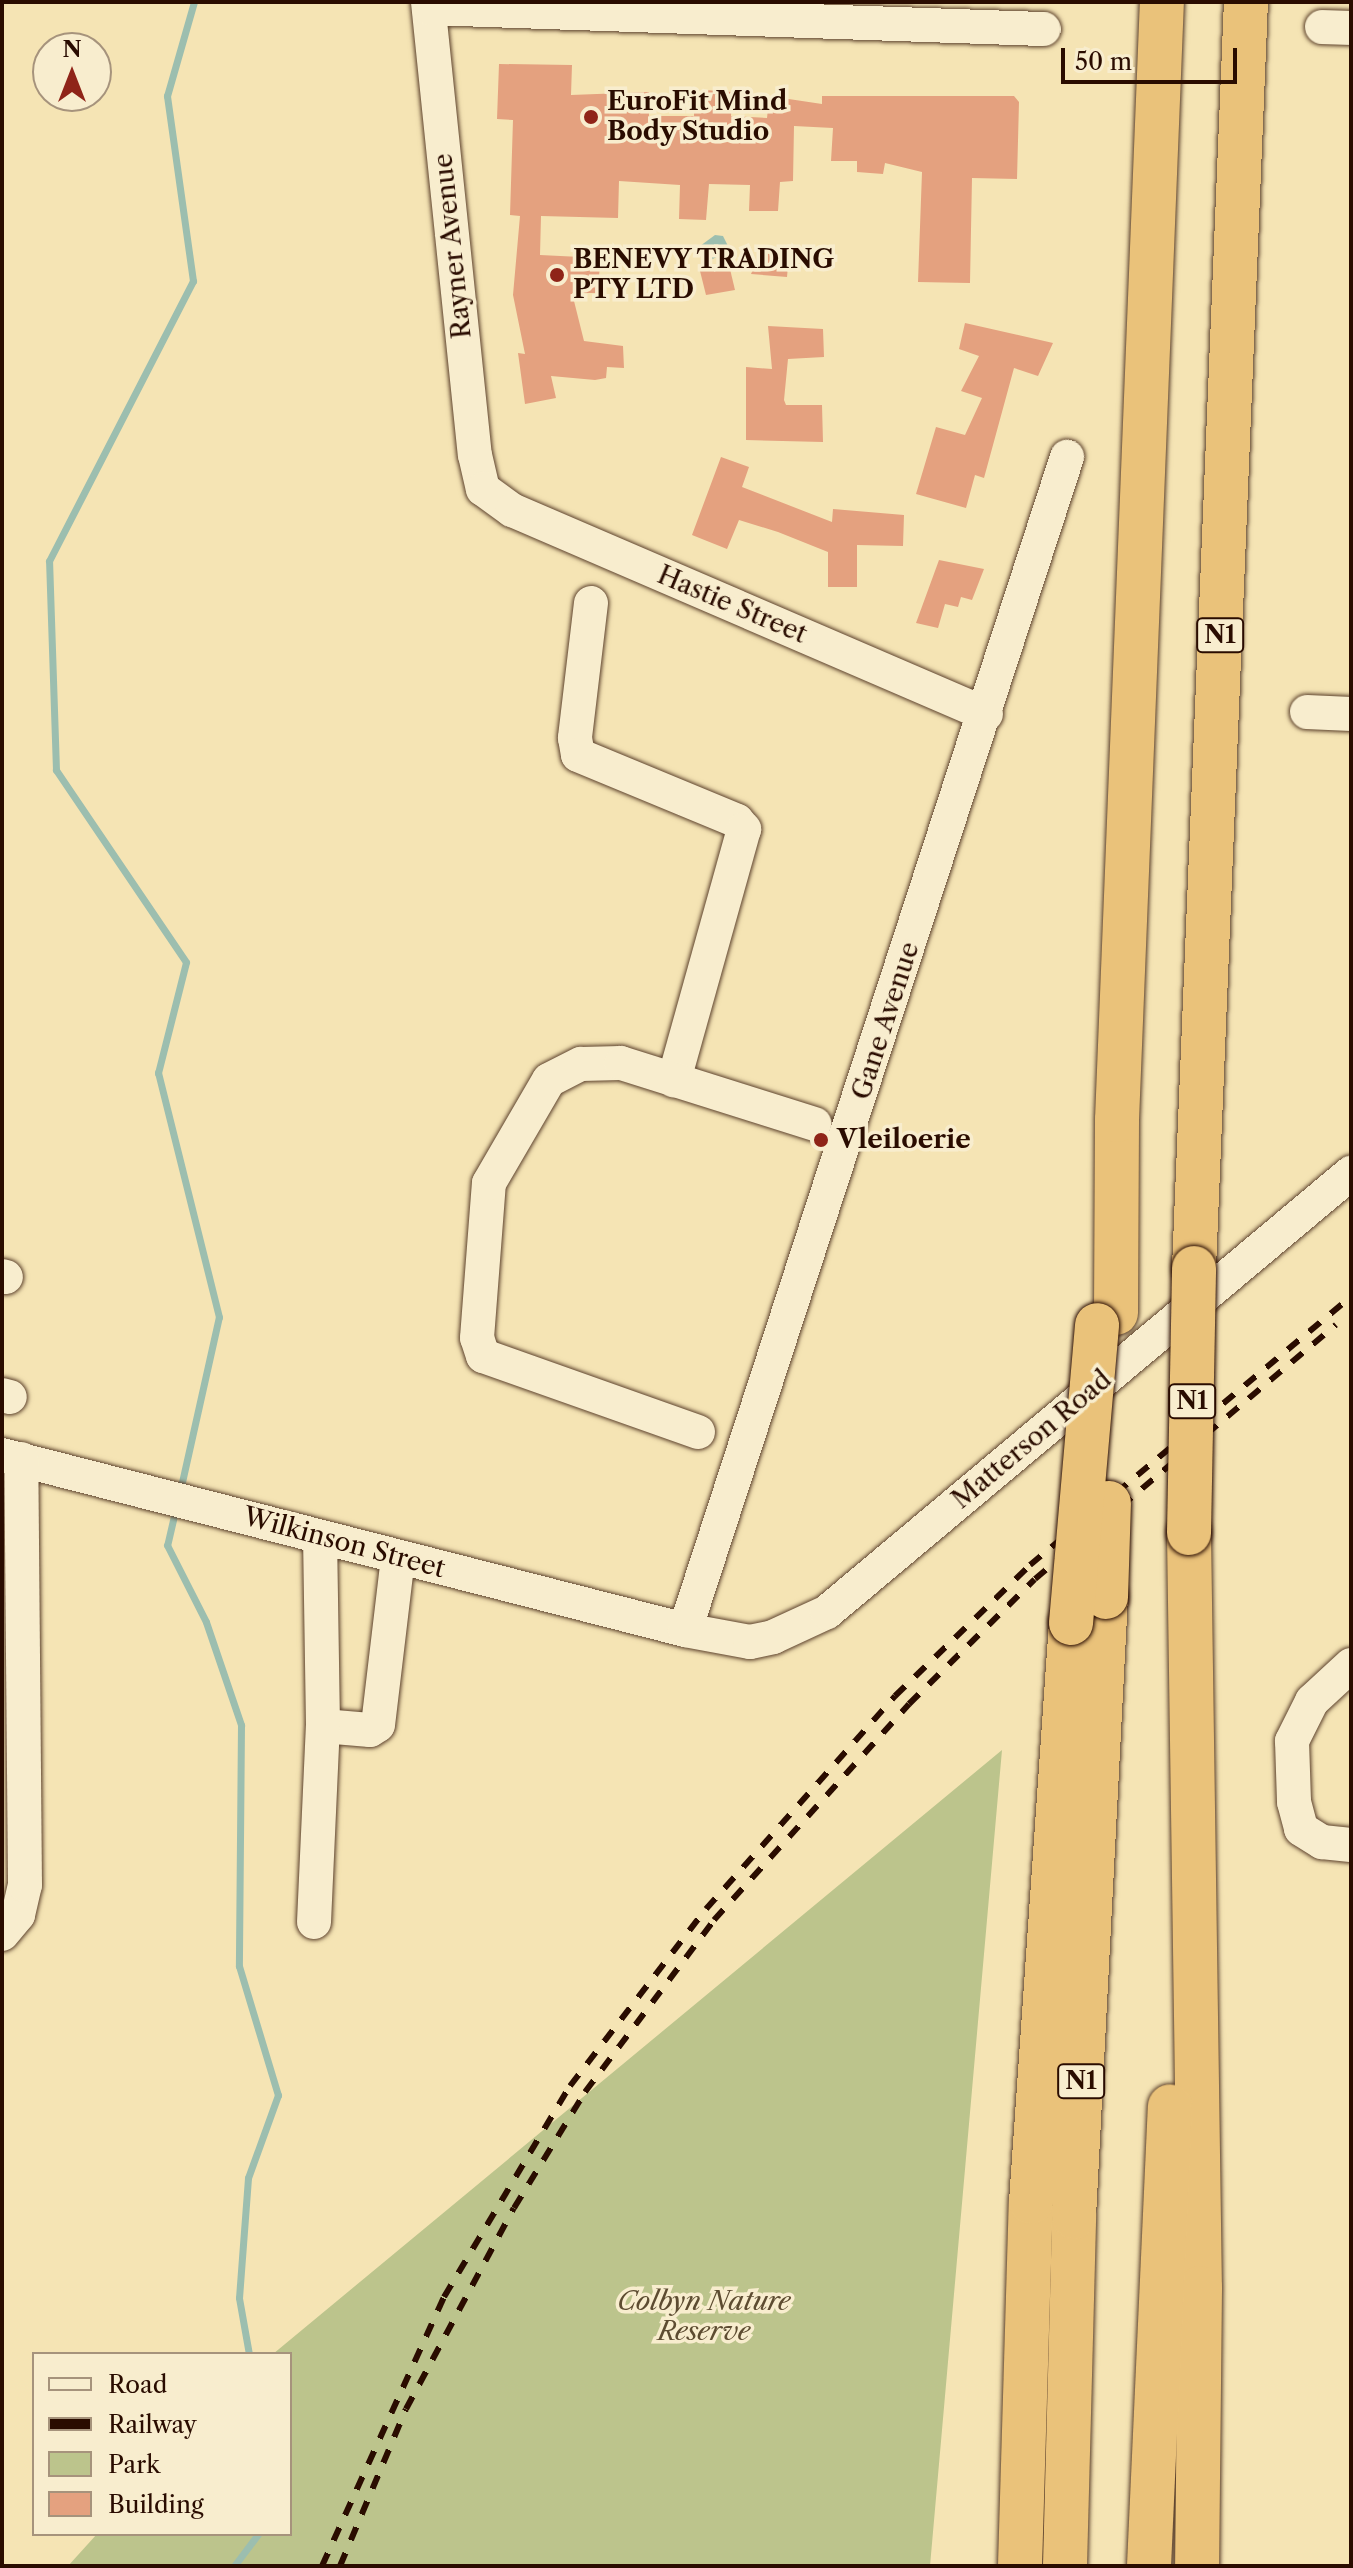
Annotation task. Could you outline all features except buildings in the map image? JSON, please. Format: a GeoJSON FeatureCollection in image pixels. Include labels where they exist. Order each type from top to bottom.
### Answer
{"type":"FeatureCollection","features":[{"type":"Feature","properties":{"kind":"highway","name":"N1"},"geometry":{"type":"LineString","coordinates":[[1065,2566],[1075,2201],[1106,1597],[1106,1319],[1117,1120],[1162,2]]}},
{"type":"Feature","properties":{"kind":"highway","name":"N1"},"geometry":{"type":"LineString","coordinates":[[1149,2566],[1188,1620],[1194,1268],[1246,2]]}},
{"type":"Feature","properties":{"kind":"highway"},"geometry":{"type":"LineString","coordinates":[[1020,2566],[1031,2202],[1071,1623],[1106,1319]]}},
{"type":"Feature","properties":{"kind":"highway"},"geometry":{"type":"LineString","coordinates":[[1188,1620],[1200,2288],[1197,2566]]}},
{"type":"Feature","properties":{"kind":"street"},"geometry":{"type":"LineString","coordinates":[[428,5],[1044,29]]}},
{"type":"Feature","properties":{"kind":"street","name":"Rayner Avenue"},"geometry":{"type":"LineString","coordinates":[[428,5],[475,455],[483,489]]}},
{"type":"Feature","properties":{"kind":"street","name":"Gane Avenue"},"geometry":{"type":"LineString","coordinates":[[685,1630],[833,1130],[986,714],[1067,457]]}},
{"type":"Feature","properties":{"kind":"street","name":"Hastie Street"},"geometry":{"type":"LineString","coordinates":[[483,489],[512,510],[986,714]]}},
{"type":"Feature","properties":{"kind":"street"},"geometry":{"type":"LineString","coordinates":[[591,603],[575,738],[578,755],[737,821],[744,829],[674,1080]]}},
{"type":"Feature","properties":{"kind":"street"},"geometry":{"type":"LineString","coordinates":[[1307,712],[1351,714]]}},
{"type":"Feature","properties":{"kind":"street"},"geometry":{"type":"LineString","coordinates":[[698,1432],[494,1363],[483,1356],[477,1338],[485,1196],[549,1080],[559,1070],[603,1061],[833,1130]]}},
{"type":"Feature","properties":{"kind":"street","name":"Matterson Road"},"geometry":{"type":"LineString","coordinates":[[685,1630],[750,1642],[817,1620],[1351,1173]]}},
{"type":"Feature","properties":{"kind":"street"},"geometry":{"type":"LineString","coordinates":[[6,1930],[23,1902],[25,1885],[12,1457]]}},
{"type":"Feature","properties":{"kind":"street","name":"Wilkinson Street"},"geometry":{"type":"LineString","coordinates":[[12,1457],[685,1630]]}},
{"type":"Feature","properties":{"kind":"street"},"geometry":{"type":"LineString","coordinates":[[314,1922],[323,1726],[320,1537]]}},
{"type":"Feature","properties":{"kind":"street"},"geometry":{"type":"LineString","coordinates":[[323,1726],[370,1730],[378,1725],[398,1557]]}},
{"type":"Feature","properties":{"kind":"street"},"geometry":{"type":"LineString","coordinates":[[1351,1665],[1312,1701],[1292,1741],[1296,1816],[1309,1836],[1351,1845]]}},
{"type":"Feature","properties":{"kind":"green space","name":"Colbyn Nature Reserve"},"geometry":{"type":"Polygon","coordinates":[[[1002,1750],[930,2566],[68,2566],[95,2536],[292,2536],[292,2352],[275,2352],[1002,1750]]]}},
{"type":"Feature","properties":{"kind":"shaded area"},"geometry":{"type":"Polygon","coordinates":[[[715,235],[723,236],[730,250],[705,263],[696,249],[715,235]]]}},
{"type":"Feature","properties":{"kind":"waterway"},"geometry":{"type":"LineString","coordinates":[[180,1491],[219,1317],[158,1073],[186,962],[56,770],[49,561],[193,281],[167,96],[194,2]]}},
{"type":"Feature","properties":{"kind":"waterway"},"geometry":{"type":"LineString","coordinates":[[176,1507],[167,1545],[206,1622],[241,1725],[239,1966],[278,2095],[248,2178],[239,2298],[249,2352]]}},
{"type":"Feature","properties":{"kind":"waterway"},"geometry":{"type":"LineString","coordinates":[[234,2566],[256,2536]]}},
{"type":"Feature","properties":{"kind":"railway"},"geometry":{"type":"LineString","coordinates":[[322,2566],[444,2297],[570,2086],[706,1909],[895,1696],[1030,1565],[1351,1297]]}},
{"type":"Feature","properties":{"kind":"railway"},"geometry":{"type":"LineString","coordinates":[[340,2566],[406,2409],[514,2208],[585,2092],[714,1920],[909,1704],[1035,1579],[1336,1325]]}},
{"type":"Feature","properties":{"kind":"place","name":"EuroFit Mind Body Studio"},"geometry":{"type":"Point","coordinates":[591,117]}},
{"type":"Feature","properties":{"kind":"place","name":"BENEVY TRADING PTY LTD"},"geometry":{"type":"Point","coordinates":[557,275]}},
{"type":"Feature","properties":{"kind":"place","name":"Vleiloerie"},"geometry":{"type":"Point","coordinates":[821,1140]}}]}
